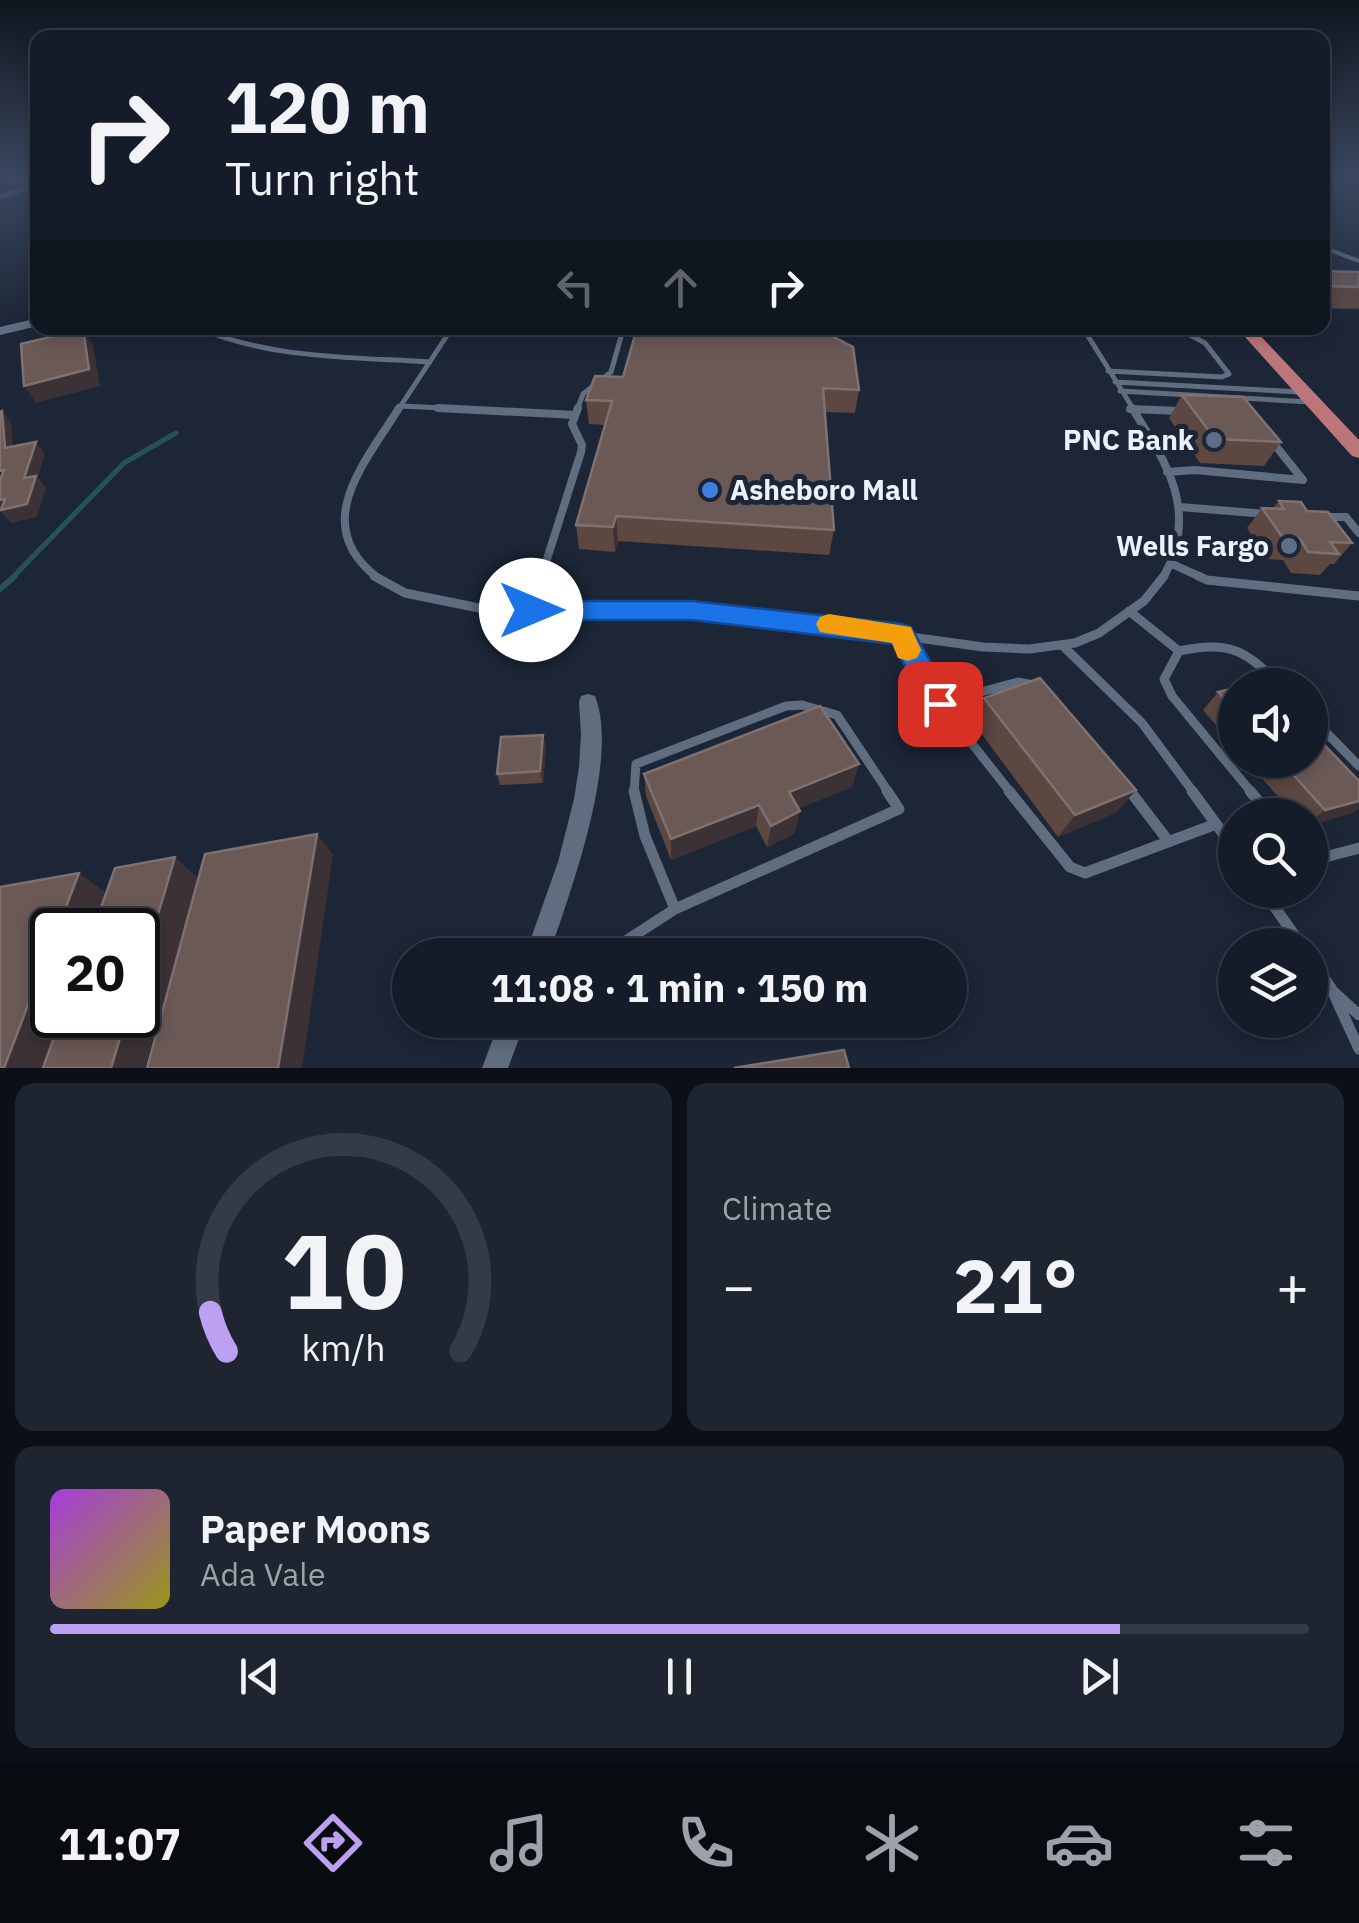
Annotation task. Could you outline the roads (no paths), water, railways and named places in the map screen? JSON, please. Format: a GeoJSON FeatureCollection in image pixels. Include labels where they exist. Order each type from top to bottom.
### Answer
{"type":"FeatureCollection","features":[{"type":"Feature","properties":{"kind":"main road"},"geometry":{"type":"LineString","coordinates":[[1251,335],[1359,452]]}},
{"type":"Feature","properties":{"kind":"street"},"geometry":{"type":"LineString","coordinates":[[0,331],[30,324]]}},
{"type":"Feature","properties":{"kind":"street"},"geometry":{"type":"LineString","coordinates":[[543,938],[573,851],[588,782],[592,733],[588,702]]}},
{"type":"Feature","properties":{"kind":"street"},"geometry":{"type":"LineString","coordinates":[[495,1068],[507,1038]]}},
{"type":"Feature","properties":{"kind":"lane"},"geometry":{"type":"LineString","coordinates":[[1330,250],[1359,261]]}},
{"type":"Feature","properties":{"kind":"lane"},"geometry":{"type":"LineString","coordinates":[[216,335],[276,353],[430,362]]}},
{"type":"Feature","properties":{"kind":"lane"},"geometry":{"type":"LineString","coordinates":[[447,335],[400,406],[345,502],[345,533],[352,552],[369,572],[398,591],[428,600],[531,610],[692,610],[982,646],[1077,644],[1100,632],[1155,590],[1172,564],[1180,538],[1180,506],[1167,472],[1087,335]]}},
{"type":"Feature","properties":{"kind":"lane"},"geometry":{"type":"LineString","coordinates":[[531,610],[581,452],[582,445],[573,430],[575,415],[584,394],[607,379],[622,335]]}},
{"type":"Feature","properties":{"kind":"lane"},"geometry":{"type":"LineString","coordinates":[[1108,371],[1222,377],[1229,374],[1205,342],[1190,335]]}},
{"type":"Feature","properties":{"kind":"lane"},"geometry":{"type":"LineString","coordinates":[[1118,387],[1309,397]]}},
{"type":"Feature","properties":{"kind":"lane"},"geometry":{"type":"LineString","coordinates":[[1118,387],[1309,397]]}},
{"type":"Feature","properties":{"kind":"lane"},"geometry":{"type":"LineString","coordinates":[[400,406],[575,415]]}},
{"type":"Feature","properties":{"kind":"lane"},"geometry":{"type":"LineString","coordinates":[[1130,409],[1188,411]]}},
{"type":"Feature","properties":{"kind":"lane"},"geometry":{"type":"LineString","coordinates":[[1167,472],[1195,470],[1302,480],[1260,427]]}},
{"type":"Feature","properties":{"kind":"lane"},"geometry":{"type":"LineString","coordinates":[[1180,506],[1275,514]]}},
{"type":"Feature","properties":{"kind":"lane"},"geometry":{"type":"LineString","coordinates":[[1310,516],[1346,517],[1359,533]]}},
{"type":"Feature","properties":{"kind":"lane"},"geometry":{"type":"LineString","coordinates":[[1172,564],[1208,580],[1359,596]]}},
{"type":"Feature","properties":{"kind":"lane"},"geometry":{"type":"LineString","coordinates":[[1128,611],[1179,651]]}},
{"type":"Feature","properties":{"kind":"lane"},"geometry":{"type":"LineString","coordinates":[[902,634],[918,670],[940,704],[1070,867],[1084,873],[1216,824]]}},
{"type":"Feature","properties":{"kind":"lane"},"geometry":{"type":"LineString","coordinates":[[1256,798],[1167,687],[1164,672],[1179,651],[1214,643],[1250,655],[1263,668]]}},
{"type":"Feature","properties":{"kind":"lane"},"geometry":{"type":"LineString","coordinates":[[1062,646],[1142,723],[1218,827]]}},
{"type":"Feature","properties":{"kind":"lane"},"geometry":{"type":"LineString","coordinates":[[940,704],[1018,682],[1044,690]]}},
{"type":"Feature","properties":{"kind":"lane"},"geometry":{"type":"LineString","coordinates":[[630,938],[675,909],[899,809],[837,714],[802,704],[786,706],[636,764],[634,801],[675,909]]}},
{"type":"Feature","properties":{"kind":"lane"},"geometry":{"type":"LineString","coordinates":[[1328,734],[1359,766]]}},
{"type":"Feature","properties":{"kind":"lane"},"geometry":{"type":"LineString","coordinates":[[1124,784],[1170,842]]}},
{"type":"Feature","properties":{"kind":"lane"},"geometry":{"type":"LineString","coordinates":[[1328,856],[1359,848]]}},
{"type":"Feature","properties":{"kind":"lane"},"geometry":{"type":"LineString","coordinates":[[1328,984],[1359,1016]]}},
{"type":"Feature","properties":{"kind":"lane"},"geometry":{"type":"LineString","coordinates":[[1331,988],[1359,1049]]}},
{"type":"Feature","properties":{"kind":"waterway"},"geometry":{"type":"LineString","coordinates":[[12,578],[124,463],[176,433]]}},
{"type":"Feature","properties":{"kind":"waterway"},"geometry":{"type":"LineString","coordinates":[[0,589],[15,576]]}},
{"type":"Feature","properties":{"kind":"place","name":"PNC Bank"},"geometry":{"type":"Point","coordinates":[1214,440]}},
{"type":"Feature","properties":{"kind":"place","name":"Asheboro Mall"},"geometry":{"type":"Point","coordinates":[710,490]}},
{"type":"Feature","properties":{"kind":"place","name":"Wells Fargo"},"geometry":{"type":"Point","coordinates":[1289,546]}}]}
